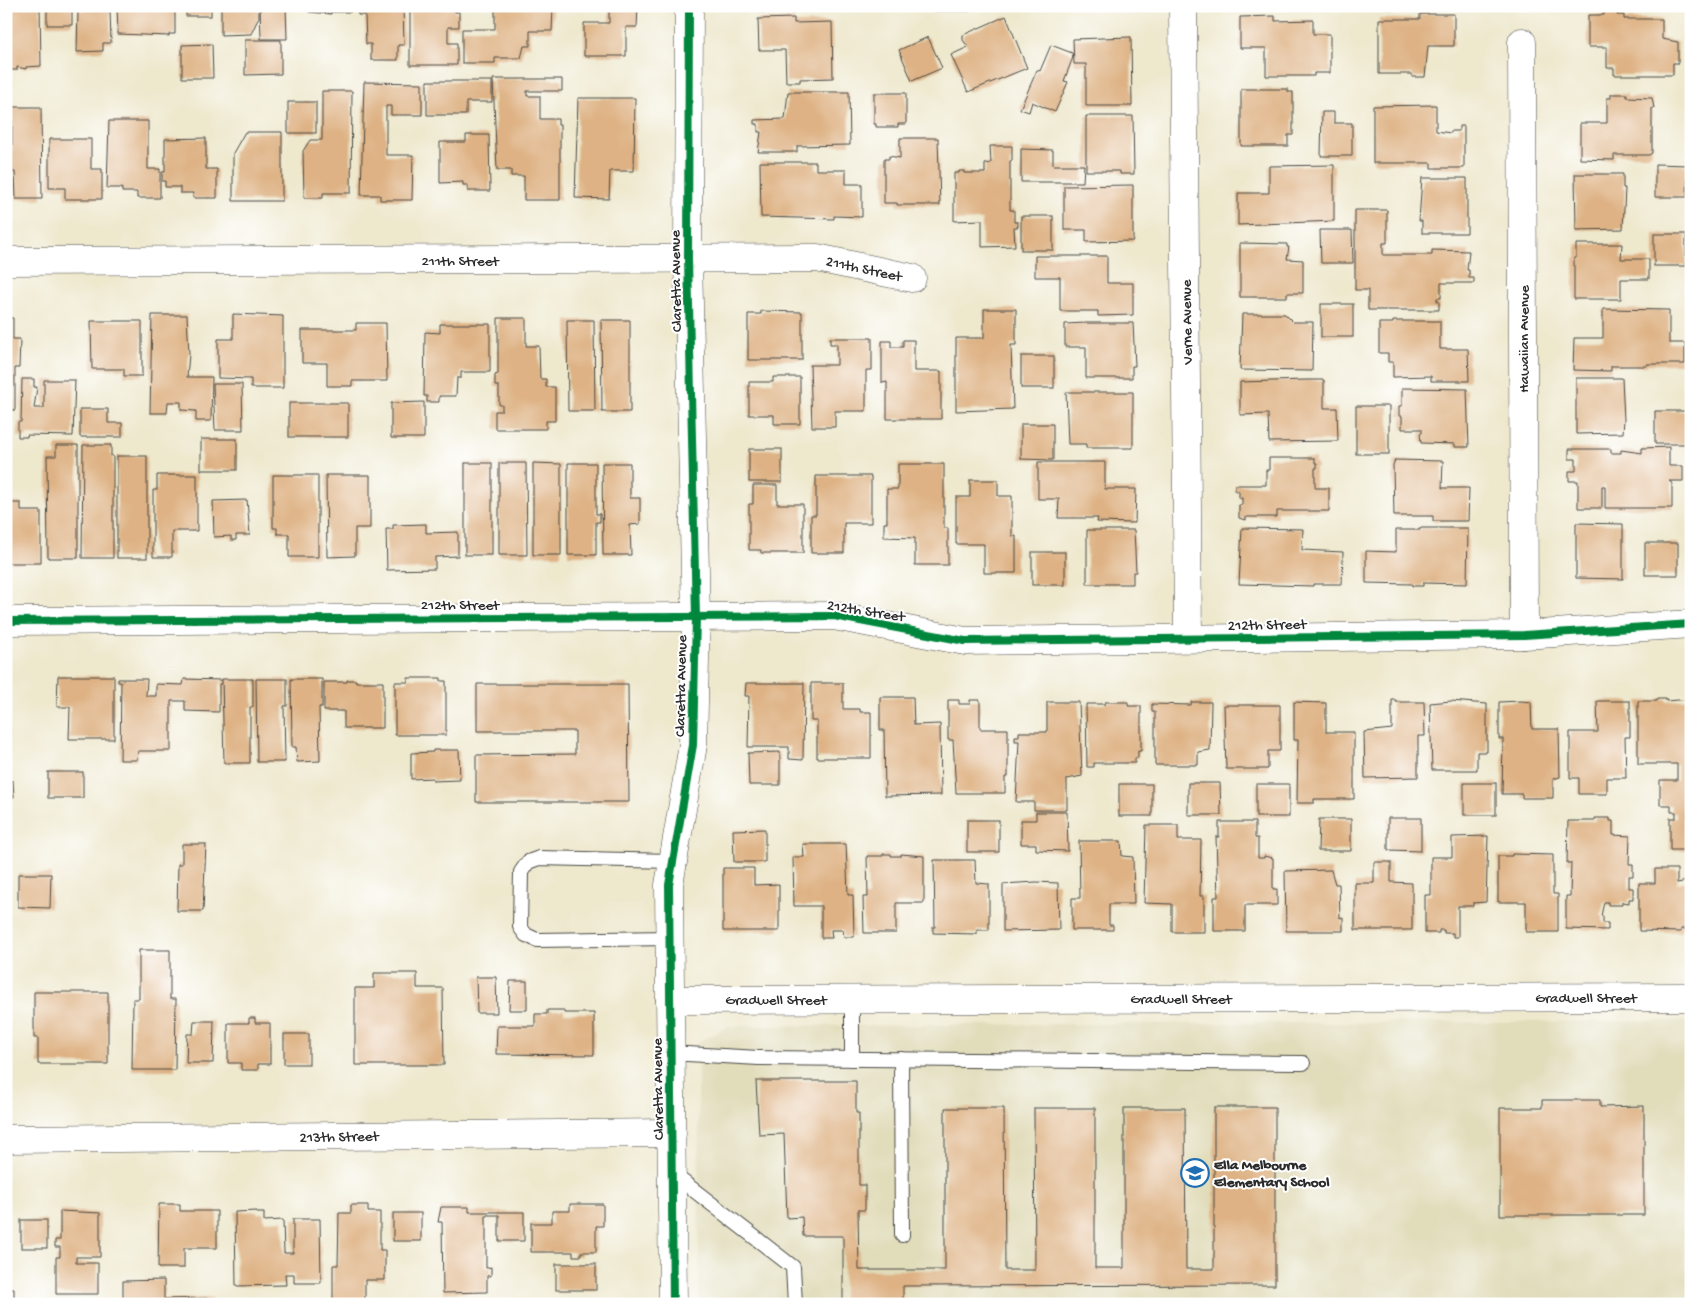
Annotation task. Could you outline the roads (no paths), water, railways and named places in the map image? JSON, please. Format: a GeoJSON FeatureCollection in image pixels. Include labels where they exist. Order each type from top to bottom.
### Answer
{"type":"FeatureCollection","features":[{"type":"Feature","properties":{"kind":"street","name":"Claretta Avenue"},"geometry":{"type":"LineString","coordinates":[[673,1304],[669,885],[693,745],[696,616],[688,259],[689,6]]}},
{"type":"Feature","properties":{"kind":"street","name":"Verne Avenue"},"geometry":{"type":"LineString","coordinates":[[1183,6],[1188,638]]}},
{"type":"Feature","properties":{"kind":"street","name":"Hawaiian Avenue"},"geometry":{"type":"LineString","coordinates":[[1522,42],[1524,635]]}},
{"type":"Feature","properties":{"kind":"street","name":"211th Street"},"geometry":{"type":"LineString","coordinates":[[6,261],[817,258],[912,278]]}},
{"type":"Feature","properties":{"kind":"street","name":"212th Street"},"geometry":{"type":"LineString","coordinates":[[6,621],[834,616],[965,641],[1524,635],[1691,624]]}},
{"type":"Feature","properties":{"kind":"street","name":"Gradwell Street"},"geometry":{"type":"LineString","coordinates":[[670,1000],[1691,997]]}},
{"type":"Feature","properties":{"kind":"street","name":"213th Street"},"geometry":{"type":"LineString","coordinates":[[6,1139],[672,1133]]}},
{"type":"Feature","properties":{"kind":"lane"},"geometry":{"type":"LineString","coordinates":[[670,938],[536,940],[526,935],[520,927],[521,872],[528,862],[540,858],[673,861]]}},
{"type":"Feature","properties":{"kind":"lane"},"geometry":{"type":"LineString","coordinates":[[852,999],[852,1059]]}},
{"type":"Feature","properties":{"kind":"lane"},"geometry":{"type":"LineString","coordinates":[[670,1053],[759,1058],[1302,1063]]}},
{"type":"Feature","properties":{"kind":"lane"},"geometry":{"type":"LineString","coordinates":[[901,1059],[902,1235]]}},
{"type":"Feature","properties":{"kind":"lane"},"geometry":{"type":"LineString","coordinates":[[673,1174],[793,1267],[795,1304]]}},
{"type":"Feature","properties":{"kind":"place","name":"Ella Melbourne Elementary School"},"geometry":{"type":"Point","coordinates":[1195,1173]}}]}
